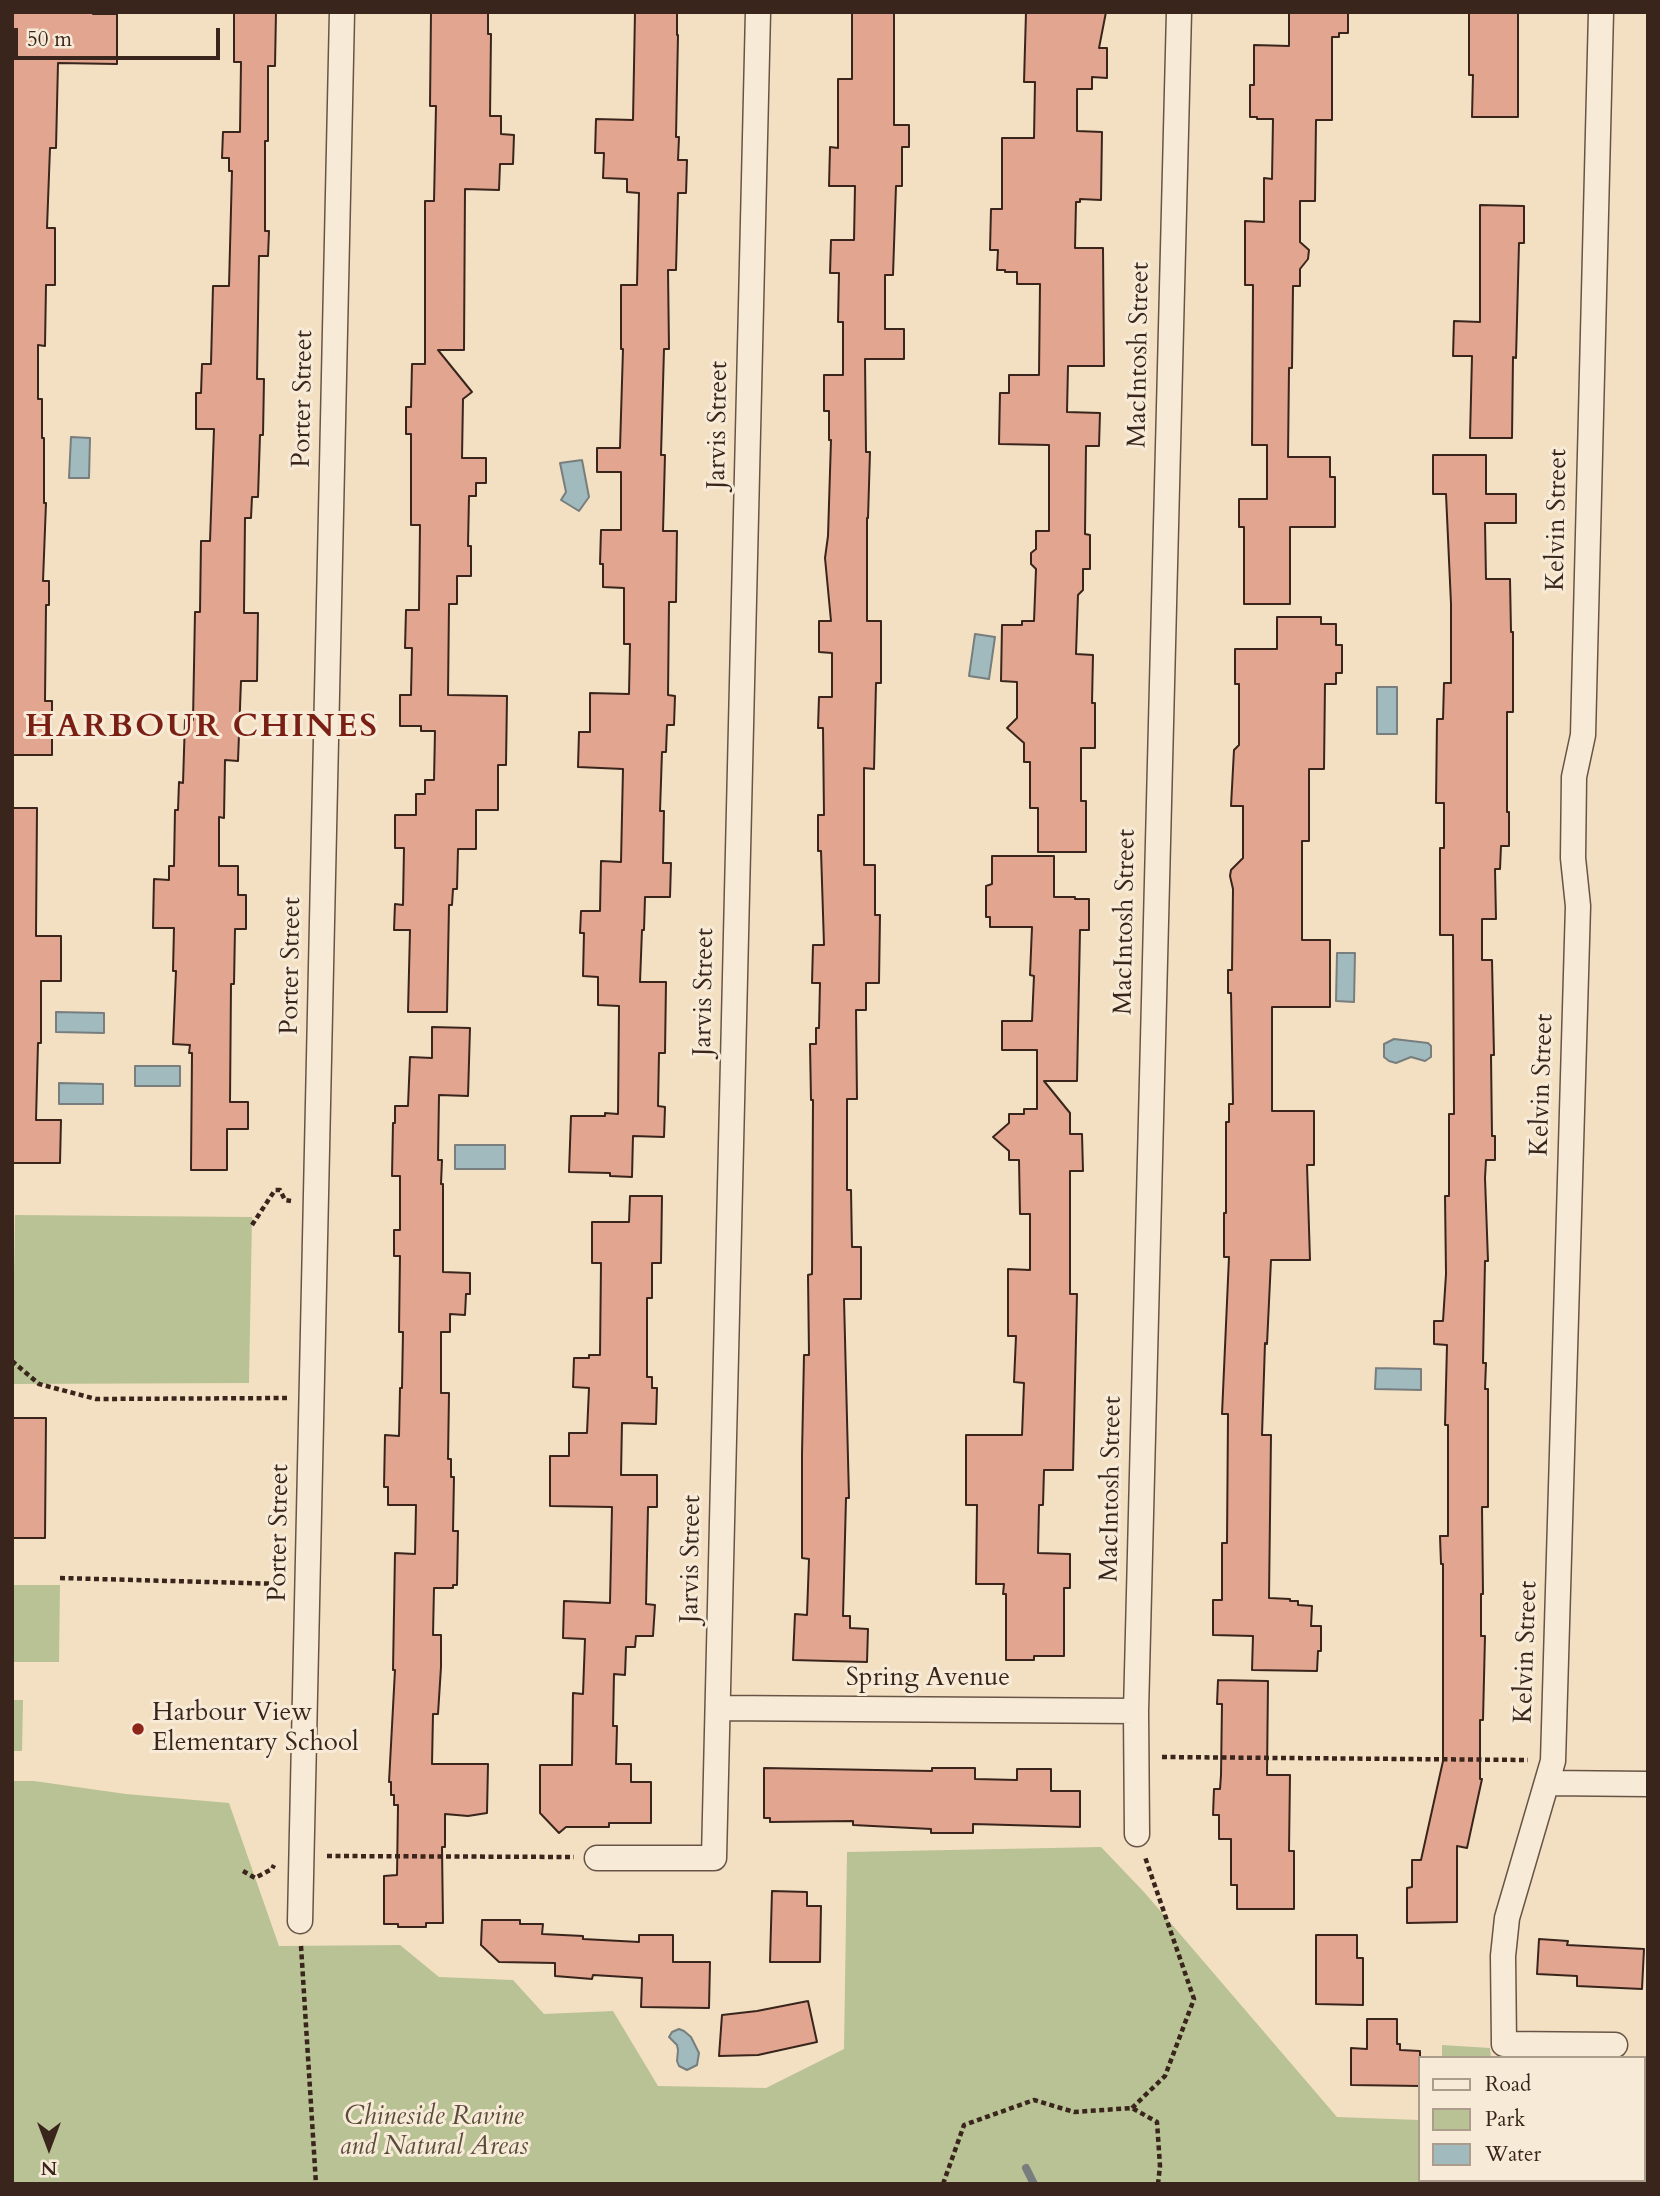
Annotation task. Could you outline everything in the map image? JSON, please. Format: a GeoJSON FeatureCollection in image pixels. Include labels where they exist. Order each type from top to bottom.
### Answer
{"type":"FeatureCollection","features":[{"type":"Feature","properties":{"kind":"street","name":"Porter Street"},"geometry":{"type":"LineString","coordinates":[[300,1921],[342,12]]}},
{"type":"Feature","properties":{"kind":"street","name":"Jarvis Street"},"geometry":{"type":"LineString","coordinates":[[597,1858],[714,1858],[758,12]]}},
{"type":"Feature","properties":{"kind":"street","name":"MacIntosh Street"},"geometry":{"type":"LineString","coordinates":[[1137,1834],[1136,1711],[1179,12]]}},
{"type":"Feature","properties":{"kind":"street","name":"Kelvin Street"},"geometry":{"type":"LineString","coordinates":[[1601,12],[1583,735],[1574,777],[1573,858],[1578,906],[1550,1772],[1507,1918],[1504,1936],[1504,2044],[1615,2045]]}},
{"type":"Feature","properties":{"kind":"street","name":"Spring Avenue"},"geometry":{"type":"LineString","coordinates":[[718,1708],[1136,1711]]}},
{"type":"Feature","properties":{"kind":"street"},"geometry":{"type":"LineString","coordinates":[[1550,1772],[1648,1784]]}},
{"type":"Feature","properties":{"kind":"path"},"geometry":{"type":"LineString","coordinates":[[252,1225],[275,1190],[280,1190],[285,1200],[316,1202]]}},
{"type":"Feature","properties":{"kind":"path"},"geometry":{"type":"LineString","coordinates":[[12,1360],[39,1384],[96,1399],[312,1397]]}},
{"type":"Feature","properties":{"kind":"path"},"geometry":{"type":"LineString","coordinates":[[60,1578],[309,1584]]}},
{"type":"Feature","properties":{"kind":"path"},"geometry":{"type":"LineString","coordinates":[[1137,1756],[1550,1772]]}},
{"type":"Feature","properties":{"kind":"path"},"geometry":{"type":"LineString","coordinates":[[1132,2108],[1165,2076],[1194,1999],[1137,1834]]}},
{"type":"Feature","properties":{"kind":"path"},"geometry":{"type":"LineString","coordinates":[[319,1856],[597,1858]]}},
{"type":"Feature","properties":{"kind":"path"},"geometry":{"type":"LineString","coordinates":[[243,1871],[255,1878],[271,1869],[275,1862]]}},
{"type":"Feature","properties":{"kind":"path"},"geometry":{"type":"LineString","coordinates":[[300,1921],[316,2184]]}},
{"type":"Feature","properties":{"kind":"path"},"geometry":{"type":"LineString","coordinates":[[943,2184],[964,2125],[1034,2099],[1074,2112],[1132,2108],[1157,2122],[1160,2166],[1158,2184]]}},
{"type":"Feature","properties":{"kind":"green space"},"geometry":{"type":"Polygon","coordinates":[[[15,1215],[252,1217],[249,1383],[12,1384],[15,1215]]]}},
{"type":"Feature","properties":{"kind":"green space"},"geometry":{"type":"Polygon","coordinates":[[[12,1585],[60,1585],[59,1662],[12,1662],[12,1585]]]}},
{"type":"Feature","properties":{"kind":"green space"},"geometry":{"type":"Polygon","coordinates":[[[12,1700],[23,1700],[22,1751],[12,1751],[12,1700]]]}},
{"type":"Feature","properties":{"kind":"green space","name":"Chineside Ravine and Natural Areas"},"geometry":{"type":"Polygon","coordinates":[[[12,1781],[34,1781],[126,1794],[229,1803],[279,1946],[400,1945],[439,1977],[513,1980],[544,2014],[613,2011],[658,2086],[766,2088],[844,2049],[847,1852],[1101,1847],[1144,1892],[1337,2117],[1418,2120],[1418,2182],[1515,2184],[12,2184],[12,1781]]]}},
{"type":"Feature","properties":{"kind":"green space"},"geometry":{"type":"Polygon","coordinates":[[[1442,2045],[1490,2048],[1491,2056],[1442,2056],[1442,2045]]]}},
{"type":"Feature","properties":{"kind":"water"},"geometry":{"type":"Polygon","coordinates":[[[71,437],[90,438],[89,478],[69,478],[71,437]]]}},
{"type":"Feature","properties":{"kind":"water"},"geometry":{"type":"Polygon","coordinates":[[[582,460],[589,497],[579,511],[561,500],[566,492],[560,463],[582,460]]]}},
{"type":"Feature","properties":{"kind":"water"},"geometry":{"type":"Polygon","coordinates":[[[975,634],[995,637],[989,679],[969,676],[975,634]]]}},
{"type":"Feature","properties":{"kind":"water"},"geometry":{"type":"Polygon","coordinates":[[[1377,687],[1397,687],[1397,734],[1377,734],[1377,687]]]}},
{"type":"Feature","properties":{"kind":"water"},"geometry":{"type":"Polygon","coordinates":[[[1337,953],[1355,953],[1354,1002],[1336,1001],[1337,953]]]}},
{"type":"Feature","properties":{"kind":"water"},"geometry":{"type":"Polygon","coordinates":[[[56,1012],[104,1013],[104,1033],[56,1032],[56,1012]]]}},
{"type":"Feature","properties":{"kind":"water"},"geometry":{"type":"Polygon","coordinates":[[[1394,1039],[1428,1043],[1431,1046],[1431,1057],[1425,1061],[1411,1057],[1396,1063],[1389,1061],[1384,1057],[1384,1044],[1394,1039]]]}},
{"type":"Feature","properties":{"kind":"water"},"geometry":{"type":"Polygon","coordinates":[[[135,1066],[180,1066],[180,1086],[135,1086],[135,1066]]]}},
{"type":"Feature","properties":{"kind":"water"},"geometry":{"type":"Polygon","coordinates":[[[59,1083],[103,1084],[103,1104],[59,1104],[59,1083]]]}},
{"type":"Feature","properties":{"kind":"water"},"geometry":{"type":"Polygon","coordinates":[[[455,1145],[505,1145],[505,1169],[455,1169],[455,1145]]]}},
{"type":"Feature","properties":{"kind":"water"},"geometry":{"type":"Polygon","coordinates":[[[1376,1368],[1421,1369],[1421,1390],[1375,1389],[1376,1368]]]}},
{"type":"Feature","properties":{"kind":"water"},"geometry":{"type":"Polygon","coordinates":[[[679,2029],[691,2037],[699,2053],[697,2065],[687,2070],[679,2066],[677,2045],[669,2037],[679,2029]]]}},
{"type":"Feature","properties":{"kind":"building"},"geometry":{"type":"Polygon","coordinates":[[[12,12],[117,14],[117,64],[58,63],[56,148],[50,148],[47,228],[55,228],[55,285],[46,285],[45,346],[38,345],[38,399],[42,399],[46,503],[43,581],[49,581],[49,605],[46,605],[45,701],[52,701],[52,755],[12,755],[12,12]]]}},
{"type":"Feature","properties":{"kind":"building"},"geometry":{"type":"Polygon","coordinates":[[[234,12],[276,12],[275,66],[268,66],[268,141],[265,141],[265,231],[269,231],[268,256],[259,256],[257,379],[264,379],[263,435],[260,435],[258,497],[252,497],[251,518],[245,518],[244,613],[258,613],[257,681],[241,681],[238,761],[225,760],[224,818],[219,817],[219,866],[238,866],[238,895],[246,895],[246,929],[235,929],[234,984],[231,984],[230,1102],[248,1102],[248,1129],[227,1129],[227,1170],[191,1170],[192,1053],[189,1053],[190,1045],[173,1044],[176,971],[173,971],[174,928],[153,928],[154,879],[169,880],[169,866],[174,866],[175,810],[178,810],[179,782],[183,783],[185,720],[193,720],[195,612],[200,612],[201,541],[210,541],[214,429],[196,429],[196,393],[201,393],[202,364],[211,364],[213,286],[229,286],[232,171],[229,171],[229,158],[222,158],[223,132],[240,132],[241,62],[234,62],[234,12]]]}},
{"type":"Feature","properties":{"kind":"building"},"geometry":{"type":"Polygon","coordinates":[[[431,12],[488,12],[488,34],[491,34],[490,116],[501,116],[501,134],[514,135],[513,164],[500,164],[499,190],[465,189],[464,350],[438,350],[472,392],[463,399],[462,458],[486,458],[486,483],[476,483],[476,496],[469,496],[468,546],[471,546],[471,576],[457,576],[457,604],[449,604],[448,695],[507,696],[506,765],[498,765],[498,810],[476,810],[476,849],[458,849],[457,889],[453,889],[452,905],[449,905],[447,1012],[408,1012],[410,930],[394,930],[395,904],[403,905],[404,848],[395,848],[395,815],[416,815],[416,794],[425,794],[425,780],[434,780],[435,731],[421,731],[421,726],[400,726],[400,695],[411,695],[412,648],[405,648],[406,610],[419,610],[420,525],[411,525],[411,434],[406,434],[406,407],[411,407],[412,364],[425,364],[425,201],[434,201],[436,106],[430,106],[431,12]]]}},
{"type":"Feature","properties":{"kind":"building"},"geometry":{"type":"Polygon","coordinates":[[[635,12],[677,12],[676,137],[679,137],[678,160],[687,160],[686,193],[678,193],[676,270],[668,270],[669,349],[664,349],[661,455],[665,455],[663,531],[677,531],[676,602],[669,602],[668,695],[675,696],[674,725],[667,725],[666,752],[662,752],[660,811],[664,811],[663,863],[671,863],[670,897],[645,897],[640,982],[666,982],[665,1053],[659,1053],[658,1106],[665,1107],[664,1137],[633,1136],[632,1177],[610,1176],[610,1173],[569,1172],[571,1116],[618,1114],[619,1006],[598,1005],[598,977],[583,976],[584,933],[580,933],[581,911],[600,911],[601,861],[621,862],[623,769],[578,767],[579,732],[590,732],[590,693],[629,694],[630,644],[624,644],[624,588],[603,587],[603,564],[600,564],[601,530],[621,530],[621,472],[597,472],[597,448],[620,448],[623,349],[621,285],[637,285],[639,193],[627,192],[627,179],[603,178],[604,153],[595,153],[596,119],[633,120],[635,12]]]}},
{"type":"Feature","properties":{"kind":"building"},"geometry":{"type":"Polygon","coordinates":[[[852,12],[894,12],[894,125],[909,125],[909,147],[902,147],[902,186],[896,186],[893,275],[885,275],[885,329],[904,329],[904,359],[865,359],[866,452],[870,452],[867,621],[881,621],[881,683],[876,683],[874,769],[864,768],[864,865],[875,865],[875,915],[880,915],[879,983],[866,983],[866,1010],[856,1010],[857,1099],[847,1099],[847,1190],[851,1190],[852,1247],[861,1247],[861,1299],[844,1299],[849,1498],[846,1498],[843,1616],[850,1616],[850,1628],[868,1629],[867,1662],[793,1660],[795,1614],[807,1615],[809,1559],[802,1558],[802,1454],[804,1355],[809,1355],[808,1275],[812,1274],[813,1100],[810,1044],[816,1044],[816,1028],[819,1028],[820,983],[812,983],[813,945],[824,945],[821,851],[818,851],[818,815],[824,815],[823,728],[818,728],[819,697],[832,697],[832,653],[819,652],[819,621],[831,621],[825,558],[831,440],[829,411],[824,411],[824,375],[843,375],[843,322],[838,322],[839,273],[830,273],[831,240],[854,240],[855,186],[829,186],[830,147],[838,148],[838,79],[852,79],[852,12]]]}},
{"type":"Feature","properties":{"kind":"building"},"geometry":{"type":"Polygon","coordinates":[[[1026,12],[1106,12],[1099,48],[1107,48],[1107,78],[1092,77],[1092,89],[1077,89],[1077,131],[1102,132],[1101,200],[1080,199],[1080,202],[1076,202],[1075,248],[1103,248],[1104,366],[1068,366],[1067,412],[1100,413],[1099,446],[1086,446],[1085,534],[1090,535],[1090,569],[1083,569],[1083,590],[1078,595],[1076,654],[1093,655],[1095,748],[1081,748],[1081,801],[1086,801],[1086,852],[1038,852],[1038,808],[1030,808],[1030,762],[1024,762],[1024,743],[1007,728],[1017,718],[1017,682],[1001,681],[1002,625],[1022,625],[1022,621],[1034,621],[1036,569],[1031,564],[1031,553],[1036,549],[1036,531],[1049,531],[1049,445],[999,444],[1000,393],[1009,393],[1009,375],[1039,375],[1040,284],[1017,284],[1017,272],[997,270],[998,250],[990,250],[991,209],[1002,209],[1002,138],[1034,138],[1035,82],[1024,82],[1026,12]]]}},
{"type":"Feature","properties":{"kind":"building"},"geometry":{"type":"Polygon","coordinates":[[[1289,12],[1348,12],[1348,33],[1339,33],[1339,37],[1332,37],[1332,120],[1316,120],[1315,201],[1300,201],[1300,242],[1309,250],[1308,259],[1300,269],[1300,286],[1293,286],[1292,368],[1289,368],[1288,457],[1330,457],[1330,477],[1335,477],[1335,527],[1290,527],[1290,604],[1244,604],[1244,527],[1239,527],[1239,499],[1267,499],[1267,445],[1252,445],[1253,285],[1245,285],[1245,221],[1264,222],[1264,178],[1272,179],[1273,119],[1250,117],[1250,85],[1254,85],[1254,45],[1289,46],[1289,12]]]}},
{"type":"Feature","properties":{"kind":"building"},"geometry":{"type":"Polygon","coordinates":[[[1469,12],[1518,12],[1518,117],[1472,117],[1473,75],[1469,75],[1469,12]]]}},
{"type":"Feature","properties":{"kind":"building"},"geometry":{"type":"Polygon","coordinates":[[[1480,205],[1524,206],[1524,243],[1519,243],[1516,358],[1513,357],[1512,438],[1470,438],[1472,356],[1453,356],[1454,321],[1480,322],[1480,205]]]}},
{"type":"Feature","properties":{"kind":"building"},"geometry":{"type":"Polygon","coordinates":[[[1433,455],[1486,455],[1486,494],[1516,494],[1516,523],[1485,523],[1486,579],[1510,579],[1513,712],[1507,712],[1509,846],[1501,846],[1500,869],[1495,869],[1496,919],[1482,919],[1482,960],[1492,960],[1492,1136],[1495,1136],[1495,1160],[1486,1160],[1485,1178],[1488,1261],[1485,1261],[1483,1363],[1486,1363],[1485,1389],[1488,1389],[1488,1507],[1482,1507],[1481,1636],[1485,1636],[1483,1720],[1480,1720],[1482,1779],[1467,1848],[1457,1846],[1457,1922],[1407,1923],[1407,1888],[1412,1887],[1412,1860],[1421,1860],[1443,1761],[1443,1564],[1440,1536],[1448,1536],[1448,1425],[1445,1425],[1447,1345],[1434,1344],[1434,1321],[1443,1321],[1446,1274],[1445,1196],[1449,1196],[1449,1114],[1454,1114],[1453,935],[1440,935],[1440,848],[1444,848],[1444,803],[1436,803],[1437,719],[1443,719],[1444,683],[1451,683],[1451,604],[1446,494],[1433,494],[1433,455]]]}},
{"type":"Feature","properties":{"kind":"building"},"geometry":{"type":"Polygon","coordinates":[[[1277,617],[1321,617],[1321,624],[1336,624],[1336,645],[1342,645],[1342,673],[1336,673],[1336,684],[1325,684],[1324,769],[1309,769],[1309,841],[1302,841],[1302,940],[1330,940],[1330,1007],[1272,1007],[1272,1111],[1314,1111],[1314,1165],[1307,1165],[1310,1260],[1271,1260],[1262,1435],[1271,1435],[1269,1598],[1290,1599],[1298,1601],[1298,1605],[1312,1606],[1311,1626],[1321,1626],[1321,1651],[1318,1651],[1317,1671],[1252,1670],[1253,1636],[1213,1635],[1213,1600],[1222,1600],[1222,1543],[1227,1543],[1228,1414],[1222,1414],[1229,1257],[1224,1257],[1226,1122],[1229,1122],[1229,1104],[1233,1104],[1231,993],[1228,993],[1228,970],[1232,970],[1233,889],[1230,876],[1231,870],[1243,858],[1243,806],[1231,806],[1234,750],[1239,745],[1239,684],[1235,684],[1235,649],[1277,649],[1277,617]]]}},
{"type":"Feature","properties":{"kind":"building"},"geometry":{"type":"Polygon","coordinates":[[[12,808],[37,808],[36,936],[61,936],[61,981],[41,981],[41,1043],[38,1043],[36,1120],[61,1120],[60,1163],[12,1163],[12,808]]]}},
{"type":"Feature","properties":{"kind":"building"},"geometry":{"type":"Polygon","coordinates":[[[992,856],[1054,856],[1054,897],[1089,899],[1089,930],[1080,930],[1077,1081],[1044,1081],[1070,1113],[1070,1134],[1082,1134],[1083,1171],[1070,1171],[1070,1294],[1077,1294],[1073,1470],[1044,1470],[1043,1505],[1039,1505],[1038,1553],[1070,1554],[1070,1588],[1064,1588],[1064,1656],[1034,1656],[1034,1660],[1006,1660],[1004,1584],[976,1584],[977,1505],[966,1505],[966,1435],[1022,1435],[1024,1383],[1014,1382],[1016,1336],[1008,1336],[1008,1269],[1030,1270],[1030,1214],[1020,1214],[1019,1160],[1009,1160],[1009,1151],[993,1137],[1009,1123],[1009,1114],[1024,1114],[1024,1109],[1037,1109],[1037,1050],[1002,1050],[1002,1021],[1032,1021],[1032,927],[990,927],[990,917],[986,917],[986,886],[992,884],[992,856]]]}},
{"type":"Feature","properties":{"kind":"building"},"geometry":{"type":"Polygon","coordinates":[[[432,1027],[470,1028],[468,1096],[439,1095],[438,1160],[442,1160],[443,1272],[470,1273],[470,1294],[466,1294],[465,1315],[450,1314],[450,1332],[441,1332],[441,1393],[449,1393],[448,1459],[451,1459],[451,1477],[454,1477],[453,1531],[458,1531],[457,1585],[453,1585],[453,1588],[434,1588],[433,1635],[441,1635],[441,1667],[438,1714],[433,1714],[432,1764],[488,1764],[487,1813],[468,1816],[445,1814],[445,1847],[442,1847],[443,1923],[426,1923],[426,1927],[398,1927],[398,1924],[384,1924],[384,1876],[397,1875],[398,1805],[394,1805],[394,1795],[391,1795],[389,1782],[395,1670],[395,1553],[415,1554],[416,1505],[388,1505],[388,1487],[384,1487],[385,1435],[399,1436],[402,1388],[403,1332],[399,1332],[400,1256],[394,1256],[394,1230],[400,1230],[400,1176],[392,1176],[393,1123],[395,1106],[408,1106],[410,1057],[432,1058],[432,1027]]]}},
{"type":"Feature","properties":{"kind":"building"},"geometry":{"type":"Polygon","coordinates":[[[630,1196],[662,1196],[661,1263],[652,1263],[652,1298],[647,1298],[647,1377],[652,1377],[652,1388],[657,1388],[656,1424],[622,1423],[621,1475],[657,1475],[657,1507],[648,1507],[646,1604],[655,1605],[653,1636],[636,1636],[635,1647],[626,1647],[625,1675],[614,1674],[613,1726],[617,1726],[616,1764],[631,1764],[631,1782],[651,1782],[651,1823],[566,1827],[559,1833],[540,1813],[540,1765],[572,1765],[573,1693],[583,1694],[585,1639],[563,1638],[564,1601],[610,1603],[612,1507],[550,1506],[550,1456],[569,1456],[569,1433],[587,1433],[589,1388],[573,1387],[574,1358],[600,1355],[601,1263],[592,1263],[592,1222],[629,1222],[630,1196]]]}},
{"type":"Feature","properties":{"kind":"building"},"geometry":{"type":"Polygon","coordinates":[[[12,1418],[46,1418],[45,1538],[12,1538],[12,1418]]]}},
{"type":"Feature","properties":{"kind":"building"},"geometry":{"type":"Polygon","coordinates":[[[1218,1680],[1268,1681],[1267,1775],[1290,1775],[1289,1851],[1294,1851],[1294,1909],[1237,1909],[1237,1885],[1231,1885],[1231,1839],[1219,1839],[1219,1815],[1213,1815],[1214,1789],[1220,1789],[1221,1775],[1222,1704],[1217,1704],[1218,1680]]]}},
{"type":"Feature","properties":{"kind":"building"},"geometry":{"type":"Polygon","coordinates":[[[764,1768],[932,1771],[932,1768],[975,1768],[975,1779],[1017,1780],[1017,1769],[1051,1769],[1051,1791],[1080,1791],[1080,1827],[973,1824],[973,1833],[931,1833],[931,1829],[853,1825],[853,1821],[770,1822],[770,1818],[764,1818],[764,1768]]]}},
{"type":"Feature","properties":{"kind":"building"},"geometry":{"type":"Polygon","coordinates":[[[772,1891],[807,1892],[807,1906],[821,1906],[820,1962],[770,1962],[772,1891]]]}},
{"type":"Feature","properties":{"kind":"building"},"geometry":{"type":"Polygon","coordinates":[[[482,1920],[520,1920],[520,1924],[543,1924],[542,1934],[583,1936],[583,1939],[639,1942],[639,1935],[673,1935],[673,1962],[710,1962],[709,2008],[641,2007],[642,1978],[593,1975],[592,1979],[555,1976],[555,1963],[499,1962],[481,1945],[482,1920]]]}},
{"type":"Feature","properties":{"kind":"building"},"geometry":{"type":"Polygon","coordinates":[[[1316,1935],[1357,1935],[1357,1958],[1363,1958],[1363,2005],[1316,2004],[1316,1935]]]}},
{"type":"Feature","properties":{"kind":"building"},"geometry":{"type":"Polygon","coordinates":[[[1539,1939],[1568,1941],[1567,1945],[1644,1949],[1642,1989],[1577,1986],[1577,1976],[1537,1974],[1539,1939]]]}},
{"type":"Feature","properties":{"kind":"building"},"geometry":{"type":"Polygon","coordinates":[[[808,2001],[817,2042],[758,2055],[719,2056],[722,2015],[808,2001]]]}},
{"type":"Feature","properties":{"kind":"building"},"geometry":{"type":"Polygon","coordinates":[[[1367,2019],[1397,2019],[1397,2044],[1400,2044],[1400,2050],[1420,2051],[1418,2086],[1351,2085],[1351,2048],[1367,2049],[1367,2019]]]}},
{"type":"Feature","properties":{"kind":"waterway"},"geometry":{"type":"LineString","coordinates":[[1026,2168],[1034,2184]]}},
{"type":"Feature","properties":{"kind":"place","name":"Harbour View Elementary School"},"geometry":{"type":"Point","coordinates":[138,1729]}},
{"type":"Feature","properties":{"kind":"district","name":"HARBOUR CHINES"},"geometry":{"type":"Point","coordinates":[202,728]}}]}
